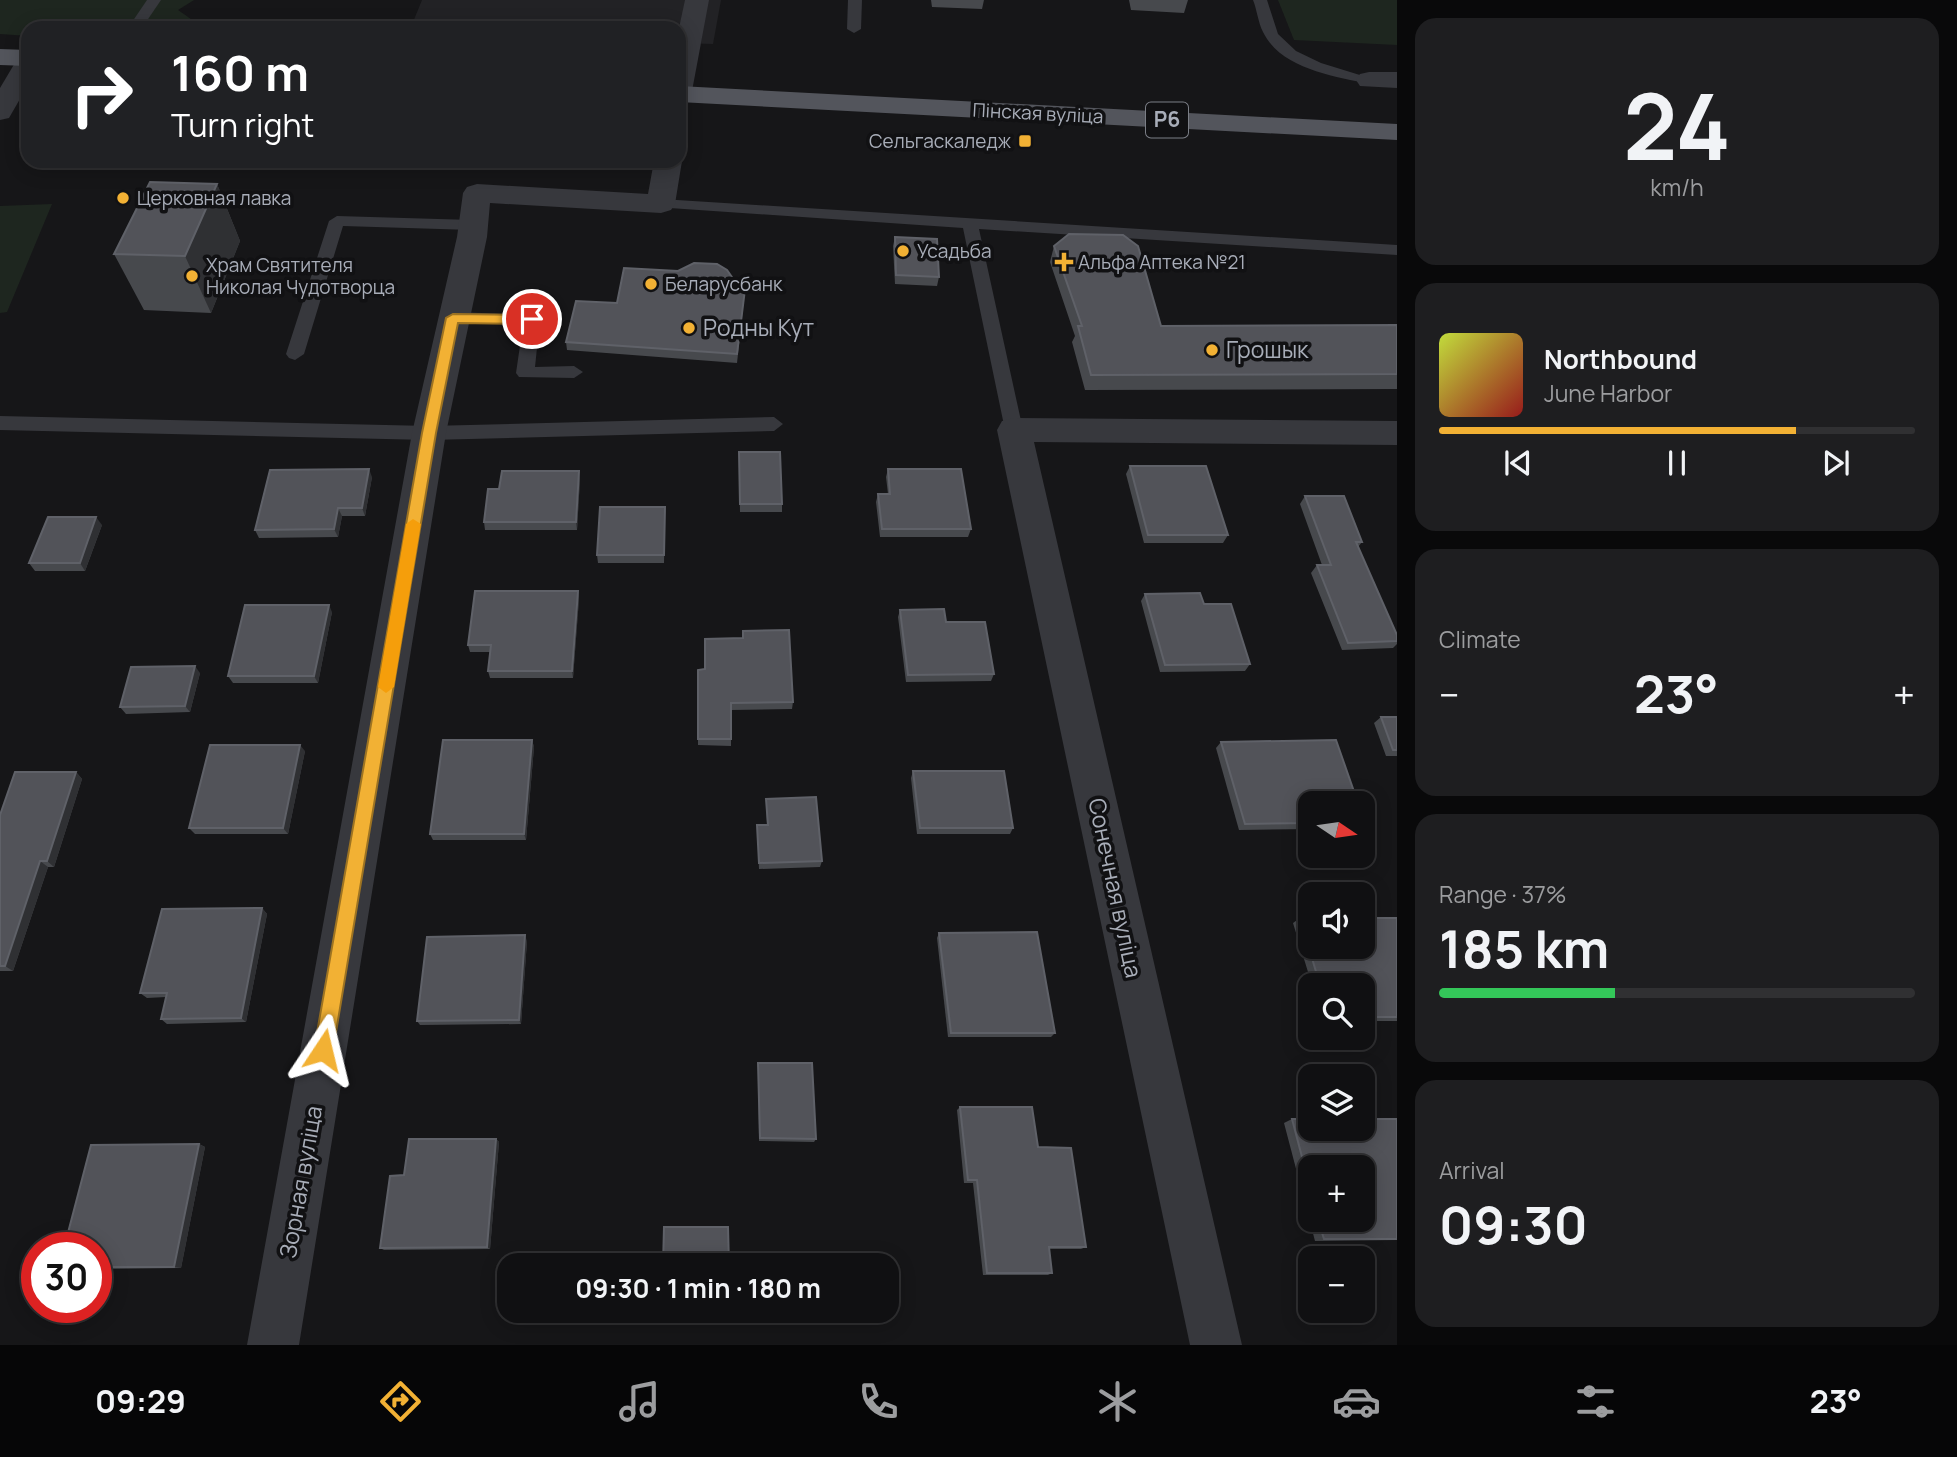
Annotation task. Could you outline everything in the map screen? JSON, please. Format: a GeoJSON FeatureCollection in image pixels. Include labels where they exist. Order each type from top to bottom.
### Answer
{"type":"FeatureCollection","features":[{"type":"Feature","properties":{"kind":"main road"},"geometry":{"type":"LineString","coordinates":[[0,57],[21,58]]}},
{"type":"Feature","properties":{"kind":"main road","name":"Пінская вуліца"},"geometry":{"type":"LineString","coordinates":[[686,93],[1397,132]]}},
{"type":"Feature","properties":{"kind":"street"},"geometry":{"type":"LineString","coordinates":[[686,57],[697,0]]}},
{"type":"Feature","properties":{"kind":"street"},"geometry":{"type":"LineString","coordinates":[[0,112],[21,72]]}},
{"type":"Feature","properties":{"kind":"street"},"geometry":{"type":"LineString","coordinates":[[1369,80],[1397,80]]}},
{"type":"Feature","properties":{"kind":"street"},"geometry":{"type":"LineString","coordinates":[[475,209],[661,204],[667,168]]}},
{"type":"Feature","properties":{"kind":"street","name":"Зорная вуліца"},"geometry":{"type":"LineString","coordinates":[[273,1345],[429,433],[472,237],[475,209]]}},
{"type":"Feature","properties":{"kind":"street"},"geometry":{"type":"LineString","coordinates":[[1014,430],[1397,433]]}},
{"type":"Feature","properties":{"kind":"street","name":"Сонечная вуліца"},"geometry":{"type":"LineString","coordinates":[[1014,430],[1216,1345]]}},
{"type":"Feature","properties":{"kind":"lane"},"geometry":{"type":"LineString","coordinates":[[140,21],[154,0]]}},
{"type":"Feature","properties":{"kind":"lane"},"geometry":{"type":"LineString","coordinates":[[854,29],[855,0]]}},
{"type":"Feature","properties":{"kind":"lane"},"geometry":{"type":"LineString","coordinates":[[1260,0],[1271,35],[1289,52],[1323,68],[1369,80]]}},
{"type":"Feature","properties":{"kind":"lane"},"geometry":{"type":"LineString","coordinates":[[661,204],[1397,250]]}},
{"type":"Feature","properties":{"kind":"lane"},"geometry":{"type":"LineString","coordinates":[[295,354],[337,221],[425,221],[475,209]]}},
{"type":"Feature","properties":{"kind":"lane"},"geometry":{"type":"LineString","coordinates":[[970,222],[1014,430]]}},
{"type":"Feature","properties":{"kind":"lane"},"geometry":{"type":"LineString","coordinates":[[453,318],[532,319],[524,373],[574,372]]}},
{"type":"Feature","properties":{"kind":"lane"},"geometry":{"type":"LineString","coordinates":[[0,423],[429,433],[774,424]]}},
{"type":"Feature","properties":{"kind":"shaded area"},"geometry":{"type":"Polygon","coordinates":[[[0,0],[194,0],[178,10],[194,21],[21,21],[21,36],[0,34],[0,0]]]}},
{"type":"Feature","properties":{"kind":"shaded area"},"geometry":{"type":"Polygon","coordinates":[[[422,0],[721,0],[713,44],[686,43],[686,21],[413,21],[422,0]]]}},
{"type":"Feature","properties":{"kind":"shaded area"},"geometry":{"type":"Polygon","coordinates":[[[1278,0],[1397,0],[1397,45],[1294,40],[1278,0]]]}},
{"type":"Feature","properties":{"kind":"shaded area"},"geometry":{"type":"Polygon","coordinates":[[[52,204],[7,312],[0,313],[0,206],[52,204]]]}},
{"type":"Feature","properties":{"kind":"building"},"geometry":{"type":"Polygon","coordinates":[[[150,182],[217,184],[185,256],[114,254],[150,182]]]}},
{"type":"Feature","properties":{"kind":"building"},"geometry":{"type":"Polygon","coordinates":[[[1069,234],[1123,235],[1138,246],[1161,326],[1397,325],[1397,374],[1091,375],[1078,326],[1082,326],[1054,246],[1069,234]]]}},
{"type":"Feature","properties":{"kind":"building"},"geometry":{"type":"Polygon","coordinates":[[[895,237],[937,239],[939,277],[896,275],[895,237]]]}},
{"type":"Feature","properties":{"kind":"building"},"geometry":{"type":"Polygon","coordinates":[[[694,263],[717,264],[727,270],[734,280],[746,281],[737,354],[566,342],[576,301],[617,303],[624,268],[678,271],[694,263]]]}},
{"type":"Feature","properties":{"kind":"building"},"geometry":{"type":"Polygon","coordinates":[[[739,452],[780,452],[782,504],[740,504],[739,452]]]}},
{"type":"Feature","properties":{"kind":"building"},"geometry":{"type":"Polygon","coordinates":[[[1130,466],[1206,466],[1228,535],[1148,535],[1130,466]]]}},
{"type":"Feature","properties":{"kind":"building"},"geometry":{"type":"Polygon","coordinates":[[[369,469],[362,508],[338,508],[334,529],[255,530],[270,470],[369,469]]]}},
{"type":"Feature","properties":{"kind":"building"},"geometry":{"type":"Polygon","coordinates":[[[888,469],[961,469],[971,529],[882,529],[878,494],[890,494],[888,469]]]}},
{"type":"Feature","properties":{"kind":"building"},"geometry":{"type":"Polygon","coordinates":[[[502,471],[579,471],[576,522],[484,522],[488,489],[499,489],[502,471]]]}},
{"type":"Feature","properties":{"kind":"building"},"geometry":{"type":"Polygon","coordinates":[[[1305,496],[1344,496],[1362,542],[1356,542],[1397,635],[1397,641],[1348,643],[1317,565],[1331,565],[1305,496]]]}},
{"type":"Feature","properties":{"kind":"building"},"geometry":{"type":"Polygon","coordinates":[[[600,507],[665,507],[664,555],[597,555],[600,507]]]}},
{"type":"Feature","properties":{"kind":"building"},"geometry":{"type":"Polygon","coordinates":[[[48,517],[96,517],[80,563],[29,563],[48,517]]]}},
{"type":"Feature","properties":{"kind":"building"},"geometry":{"type":"Polygon","coordinates":[[[475,591],[578,591],[572,671],[488,671],[491,645],[468,645],[475,591]]]}},
{"type":"Feature","properties":{"kind":"building"},"geometry":{"type":"Polygon","coordinates":[[[1200,593],[1204,604],[1231,604],[1250,664],[1165,665],[1145,594],[1200,593]]]}},
{"type":"Feature","properties":{"kind":"building"},"geometry":{"type":"Polygon","coordinates":[[[245,605],[329,605],[314,676],[228,676],[245,605]]]}},
{"type":"Feature","properties":{"kind":"building"},"geometry":{"type":"Polygon","coordinates":[[[944,609],[946,622],[985,622],[994,674],[908,675],[900,610],[944,609]]]}},
{"type":"Feature","properties":{"kind":"building"},"geometry":{"type":"Polygon","coordinates":[[[789,630],[793,702],[731,703],[731,739],[698,739],[698,670],[705,669],[705,639],[743,638],[743,631],[789,630]]]}},
{"type":"Feature","properties":{"kind":"building"},"geometry":{"type":"Polygon","coordinates":[[[195,666],[185,706],[120,707],[131,667],[195,666]]]}},
{"type":"Feature","properties":{"kind":"building"},"geometry":{"type":"Polygon","coordinates":[[[1381,717],[1397,717],[1397,750],[1393,750],[1381,717]]]}},
{"type":"Feature","properties":{"kind":"building"},"geometry":{"type":"Polygon","coordinates":[[[443,740],[532,740],[524,834],[430,834],[443,740]]]}},
{"type":"Feature","properties":{"kind":"building"},"geometry":{"type":"Polygon","coordinates":[[[1336,740],[1354,791],[1298,791],[1298,823],[1245,824],[1221,742],[1336,740]]]}},
{"type":"Feature","properties":{"kind":"building"},"geometry":{"type":"Polygon","coordinates":[[[210,745],[300,745],[283,828],[189,828],[210,745]]]}},
{"type":"Feature","properties":{"kind":"building"},"geometry":{"type":"Polygon","coordinates":[[[913,771],[1004,771],[1013,828],[920,828],[913,771]]]}},
{"type":"Feature","properties":{"kind":"building"},"geometry":{"type":"Polygon","coordinates":[[[15,772],[76,772],[47,861],[40,861],[5,966],[0,966],[0,815],[15,772]]]}},
{"type":"Feature","properties":{"kind":"building"},"geometry":{"type":"Polygon","coordinates":[[[816,797],[822,861],[759,863],[757,825],[768,825],[766,799],[816,797]]]}},
{"type":"Feature","properties":{"kind":"building"},"geometry":{"type":"Polygon","coordinates":[[[262,908],[241,1018],[161,1019],[167,993],[140,993],[162,909],[262,908]]]}},
{"type":"Feature","properties":{"kind":"building"},"geometry":{"type":"Polygon","coordinates":[[[1375,918],[1397,918],[1397,1017],[1375,1017],[1375,973],[1316,973],[1312,959],[1375,959],[1375,918]]]}},
{"type":"Feature","properties":{"kind":"building"},"geometry":{"type":"Polygon","coordinates":[[[1037,932],[1055,1033],[951,1033],[939,933],[1037,932]]]}},
{"type":"Feature","properties":{"kind":"building"},"geometry":{"type":"Polygon","coordinates":[[[525,935],[519,1020],[417,1021],[427,937],[525,935]]]}},
{"type":"Feature","properties":{"kind":"building"},"geometry":{"type":"Polygon","coordinates":[[[758,1063],[812,1063],[816,1139],[760,1138],[758,1063]]]}},
{"type":"Feature","properties":{"kind":"building"},"geometry":{"type":"Polygon","coordinates":[[[960,1107],[1032,1107],[1038,1147],[1071,1148],[1086,1247],[1049,1247],[1052,1273],[987,1273],[977,1180],[968,1180],[960,1107]]]}},
{"type":"Feature","properties":{"kind":"building"},"geometry":{"type":"Polygon","coordinates":[[[1292,1119],[1298,1119],[1298,1141],[1375,1141],[1375,1119],[1397,1119],[1397,1239],[1324,1239],[1322,1232],[1375,1232],[1375,1155],[1302,1155],[1292,1119]]]}},
{"type":"Feature","properties":{"kind":"building"},"geometry":{"type":"Polygon","coordinates":[[[409,1139],[496,1139],[487,1247],[380,1248],[390,1176],[404,1175],[409,1139]]]}},
{"type":"Feature","properties":{"kind":"building"},"geometry":{"type":"Polygon","coordinates":[[[199,1144],[174,1267],[112,1267],[112,1232],[68,1232],[91,1145],[199,1144]]]}},
{"type":"Feature","properties":{"kind":"building"},"geometry":{"type":"Polygon","coordinates":[[[664,1227],[728,1227],[729,1253],[663,1253],[664,1227]]]}},
{"type":"Feature","properties":{"kind":"slow traffic"},"geometry":{"type":"LineString","coordinates":[[386,687],[413,524]]}},
{"type":"Feature","properties":{"kind":"place","name":"Сельгаскаледж"},"geometry":{"type":"Point","coordinates":[1025,141]}},
{"type":"Feature","properties":{"kind":"place","name":"Церковная лавка"},"geometry":{"type":"Point","coordinates":[123,198]}},
{"type":"Feature","properties":{"kind":"place","name":"Усадьба"},"geometry":{"type":"Point","coordinates":[903,251]}},
{"type":"Feature","properties":{"kind":"place","name":"Альфа Аптека №21"},"geometry":{"type":"Point","coordinates":[1064,262]}},
{"type":"Feature","properties":{"kind":"place","name":"Храм Святителя Николая Чудотворца"},"geometry":{"type":"Point","coordinates":[192,276]}},
{"type":"Feature","properties":{"kind":"place","name":"Беларусбанк"},"geometry":{"type":"Point","coordinates":[651,284]}},
{"type":"Feature","properties":{"kind":"place","name":"Родны Кут"},"geometry":{"type":"Point","coordinates":[689,328]}},
{"type":"Feature","properties":{"kind":"place","name":"Грошык"},"geometry":{"type":"Point","coordinates":[1212,350]}},
{"type":"Feature","properties":{"kind":"route"},"geometry":{"type":"LineString","coordinates":[[323,1050],[429,433],[453,318],[532,319]]}}]}
